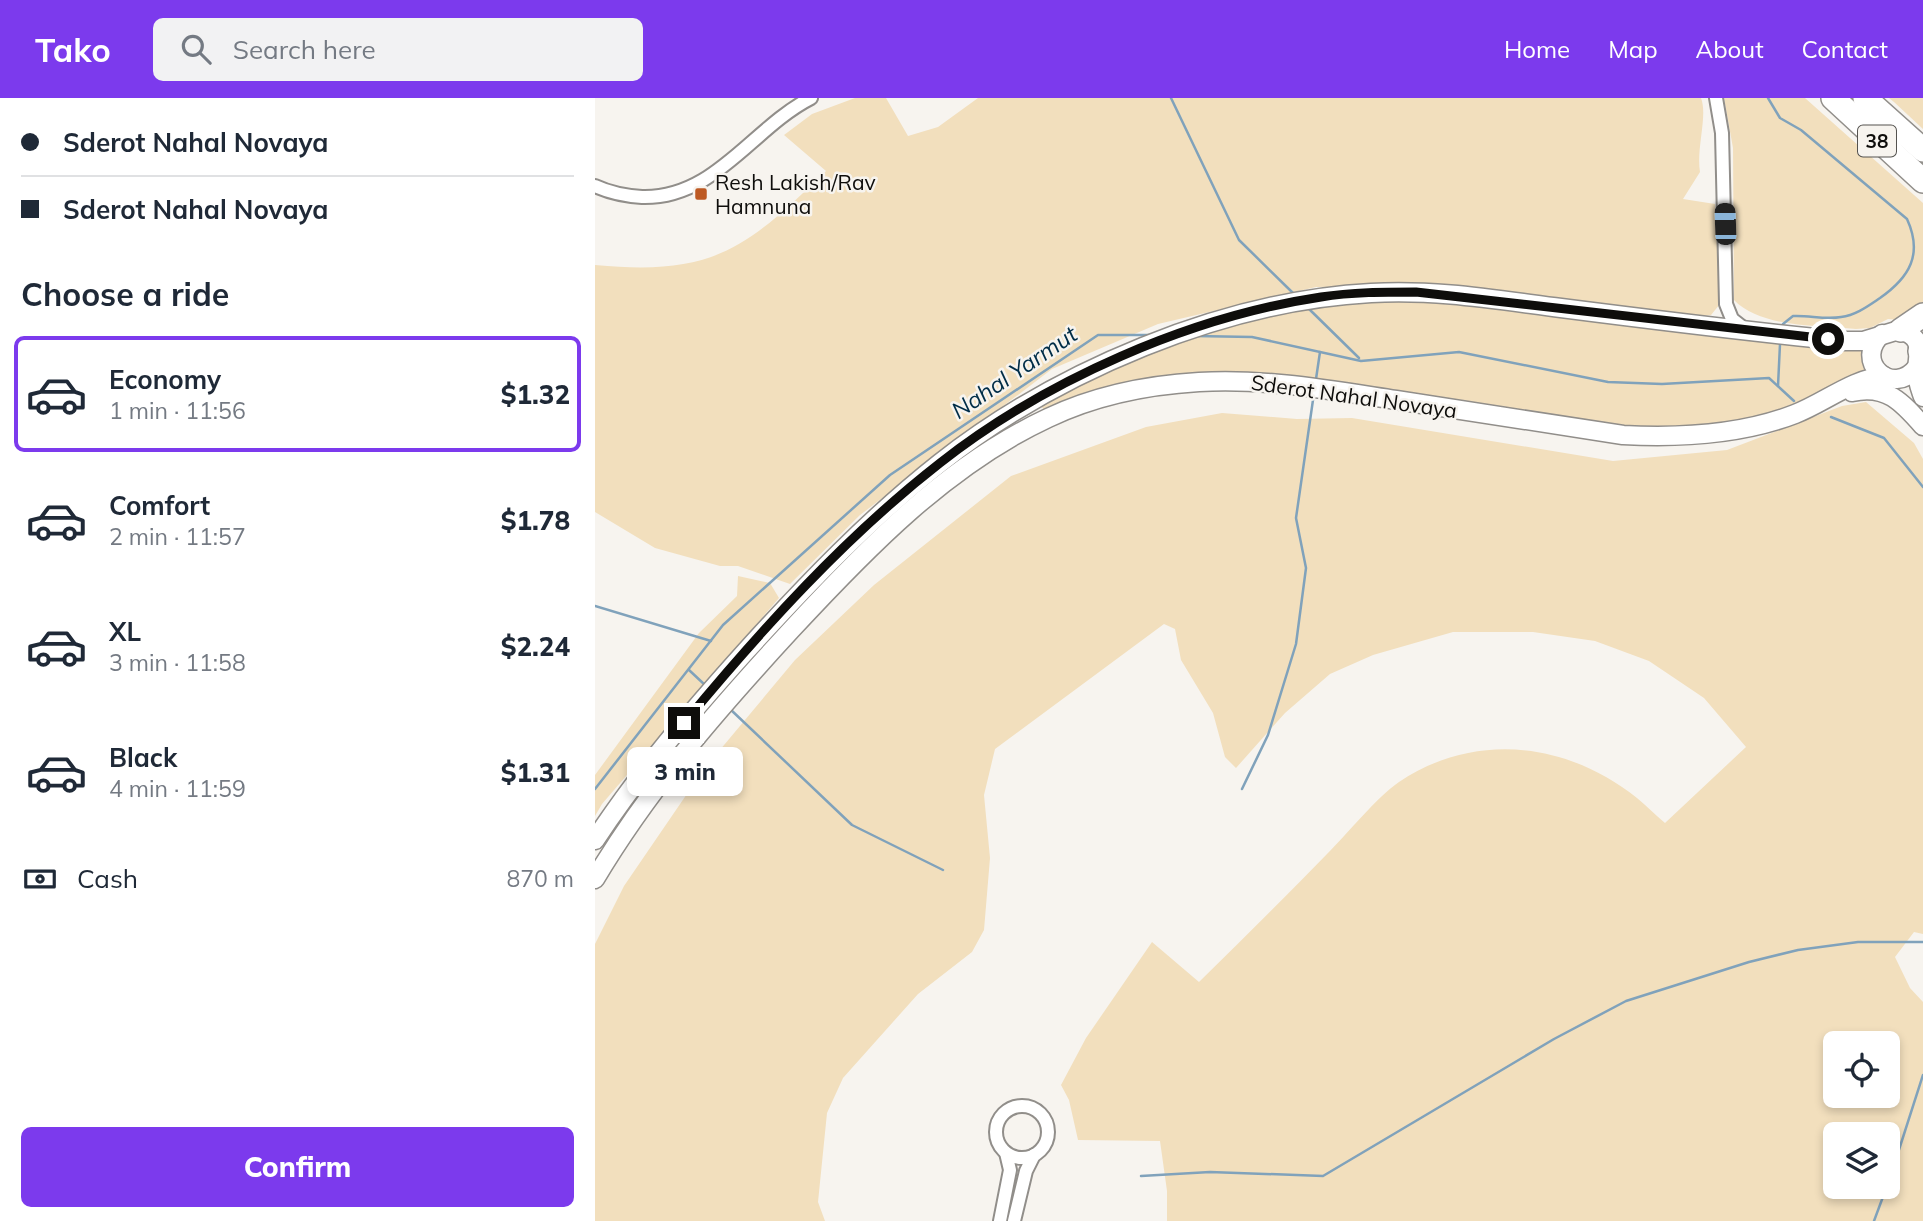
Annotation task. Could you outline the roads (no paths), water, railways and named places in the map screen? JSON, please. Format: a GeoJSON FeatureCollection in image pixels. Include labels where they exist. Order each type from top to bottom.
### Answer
{"type":"FeatureCollection","features":[{"type":"Feature","properties":{"kind":"highway","name":"38"},"geometry":{"type":"LineString","coordinates":[[1833,98],[1920,180]]}},
{"type":"Feature","properties":{"kind":"highway","name":"38"},"geometry":{"type":"LineString","coordinates":[[1865,98],[1923,150]]}},
{"type":"Feature","properties":{"kind":"highway"},"geometry":{"type":"LineString","coordinates":[[1892,332],[1923,316]]}},
{"type":"Feature","properties":{"kind":"main road"},"geometry":{"type":"LineString","coordinates":[[595,840],[636,782],[716,684],[792,601],[895,501],[942,461],[1006,418],[1117,359],[1157,342],[1259,311],[1323,296],[1374,292],[1453,295],[1702,326],[1856,341],[1892,332],[1914,338],[1920,355],[1923,397]]}},
{"type":"Feature","properties":{"kind":"main road"},"geometry":{"type":"LineString","coordinates":[[1892,332],[1873,345],[1871,355],[1874,366],[1907,394],[1923,420]]}},
{"type":"Feature","properties":{"kind":"main road"},"geometry":{"type":"LineString","coordinates":[[1887,377],[1907,376],[1920,355]]}},
{"type":"Feature","properties":{"kind":"main road","name":"Sderot Nahal Novaya"},"geometry":{"type":"LineString","coordinates":[[595,878],[644,803],[696,738],[760,664],[847,572],[921,503],[966,466],[1016,435],[1077,406],[1161,386],[1255,381],[1332,390],[1623,435],[1659,437],[1704,434],[1761,425],[1808,409],[1863,380],[1887,377]]}},
{"type":"Feature","properties":{"kind":"main road"},"geometry":{"type":"LineString","coordinates":[[1835,396],[1868,389],[1884,391],[1901,402],[1923,426]]}},
{"type":"Feature","properties":{"kind":"street"},"geometry":{"type":"LineString","coordinates":[[595,186],[619,194],[648,197],[679,192],[695,186],[727,164],[782,115],[811,98]]}},
{"type":"Feature","properties":{"kind":"street"},"geometry":{"type":"LineString","coordinates":[[1716,98],[1722,133],[1726,304],[1732,319],[1749,331]]}},
{"type":"Feature","properties":{"kind":"street"},"geometry":{"type":"LineString","coordinates":[[1702,326],[1716,320],[1726,304]]}},
{"type":"Feature","properties":{"kind":"street"},"geometry":{"type":"LineString","coordinates":[[1000,1221],[1010,1170],[1006,1153],[996,1138],[998,1120],[1010,1108],[1027,1105],[1041,1113],[1048,1129],[1045,1145],[1034,1155],[1026,1171],[1014,1221]]}},
{"type":"Feature","properties":{"kind":"street"},"geometry":{"type":"LineString","coordinates":[[1006,1153],[1023,1158],[1034,1155]]}},
{"type":"Feature","properties":{"kind":"waterway"},"geometry":{"type":"LineString","coordinates":[[1171,98],[1239,240],[1294,294]]}},
{"type":"Feature","properties":{"kind":"waterway"},"geometry":{"type":"LineString","coordinates":[[1768,98],[1780,118],[1801,130],[1907,219],[1914,243],[1911,264],[1906,273],[1890,290],[1866,307],[1835,318],[1793,316],[1783,324]]}},
{"type":"Feature","properties":{"kind":"waterway"},"geometry":{"type":"LineString","coordinates":[[1306,306],[1359,358]]}},
{"type":"Feature","properties":{"kind":"waterway","name":"Nahal Yarmut"},"geometry":{"type":"LineString","coordinates":[[595,789],[723,625],[890,475],[1098,335],[1150,335]]}},
{"type":"Feature","properties":{"kind":"waterway","name":"Nahal Yarmut"},"geometry":{"type":"LineString","coordinates":[[1195,336],[1252,337],[1361,361],[1459,352],[1608,382],[1662,384],[1769,378],[1794,401]]}},
{"type":"Feature","properties":{"kind":"waterway"},"geometry":{"type":"LineString","coordinates":[[1778,386],[1780,344]]}},
{"type":"Feature","properties":{"kind":"waterway"},"geometry":{"type":"LineString","coordinates":[[1316,379],[1320,352]]}},
{"type":"Feature","properties":{"kind":"waterway"},"geometry":{"type":"LineString","coordinates":[[1242,789],[1268,735],[1296,644],[1306,568],[1296,518],[1314,393]]}},
{"type":"Feature","properties":{"kind":"waterway","name":"Nahal Yarmut"},"geometry":{"type":"LineString","coordinates":[[1831,417],[1884,438],[1923,487]]}},
{"type":"Feature","properties":{"kind":"waterway"},"geometry":{"type":"LineString","coordinates":[[595,606],[711,641]]}},
{"type":"Feature","properties":{"kind":"waterway"},"geometry":{"type":"LineString","coordinates":[[689,670],[705,685]]}},
{"type":"Feature","properties":{"kind":"waterway"},"geometry":{"type":"LineString","coordinates":[[730,709],[852,825],[943,870]]}},
{"type":"Feature","properties":{"kind":"waterway"},"geometry":{"type":"LineString","coordinates":[[1141,1176],[1210,1172],[1323,1176],[1554,1039],[1626,1001],[1749,962],[1798,950],[1858,942],[1923,942]]}},
{"type":"Feature","properties":{"kind":"waterway"},"geometry":{"type":"LineString","coordinates":[[1900,1147],[1923,1075]]}},
{"type":"Feature","properties":{"kind":"waterway"},"geometry":{"type":"LineString","coordinates":[[1874,1221],[1882,1199]]}},
{"type":"Feature","properties":{"kind":"place","name":"Resh Lakish/Rav Hamnuna"},"geometry":{"type":"Point","coordinates":[701,194]}}]}
